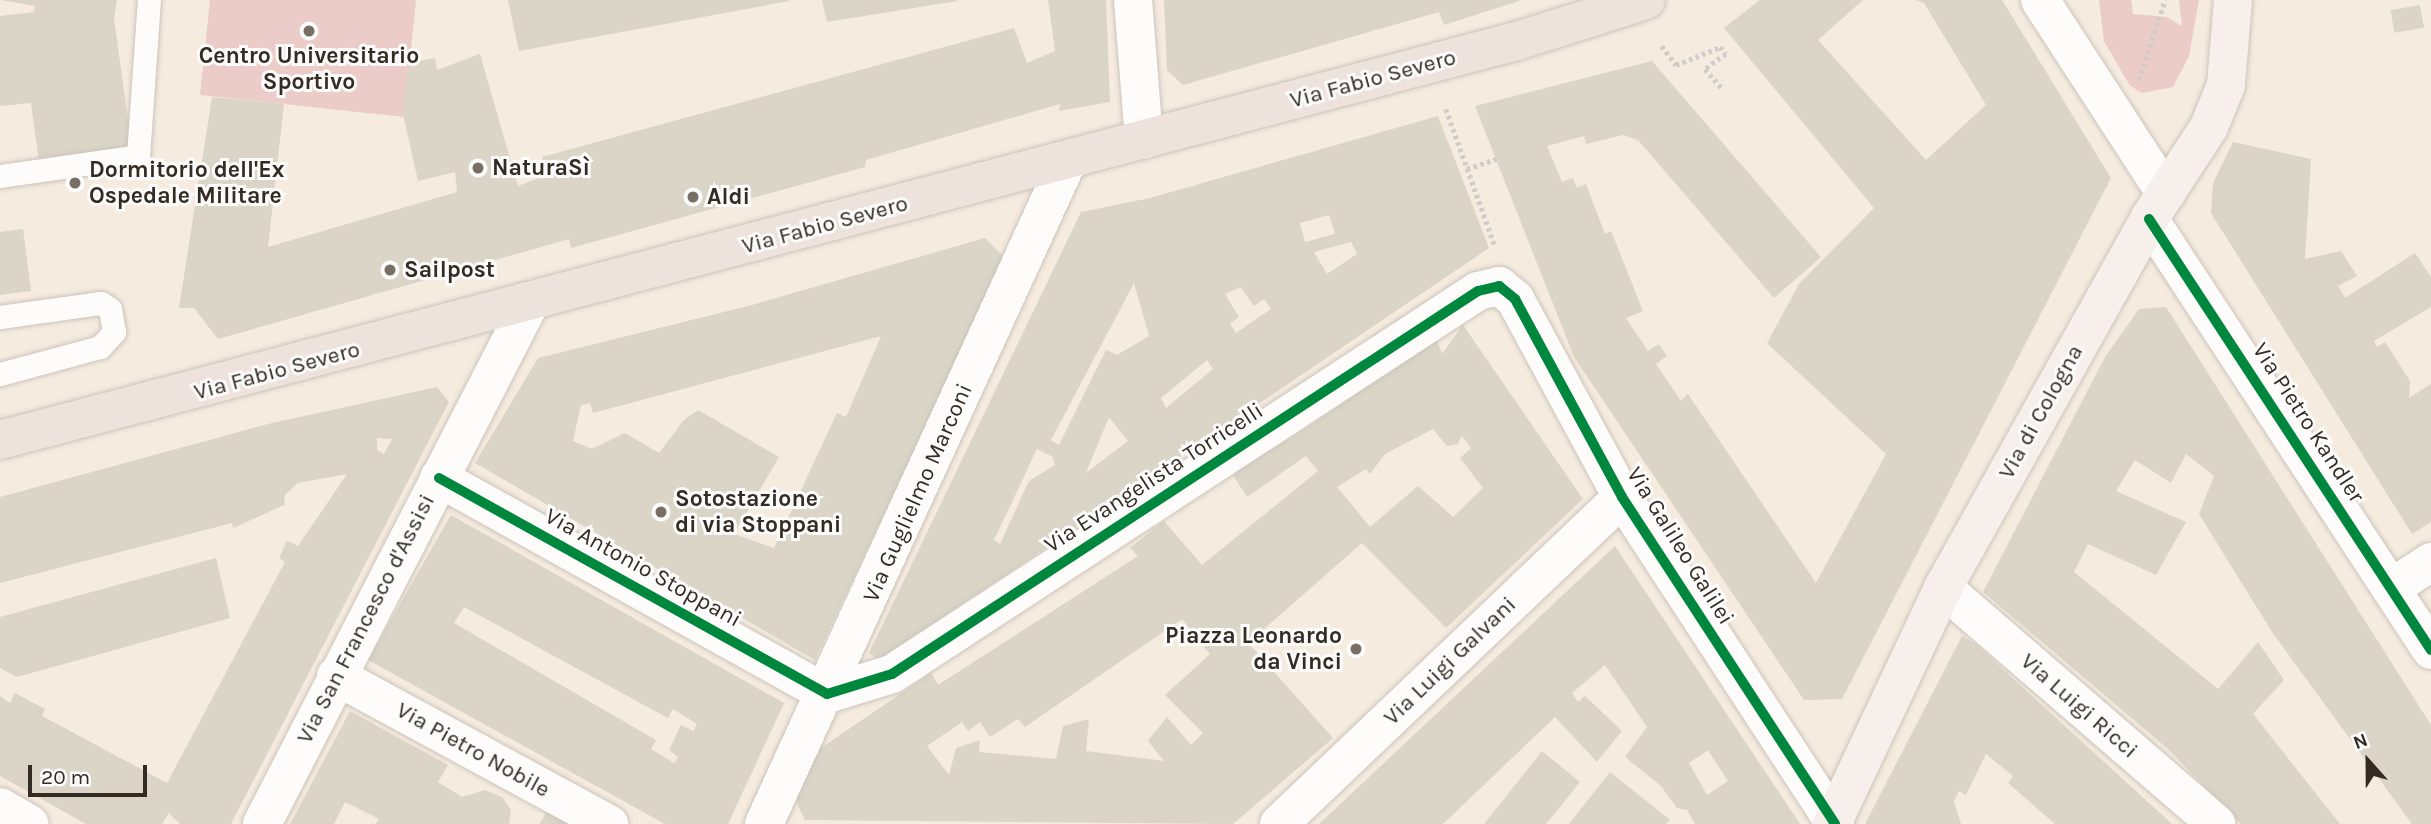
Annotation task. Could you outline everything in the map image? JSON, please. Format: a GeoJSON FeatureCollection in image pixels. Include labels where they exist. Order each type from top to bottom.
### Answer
{"type":"FeatureCollection","features":[{"type":"Feature","properties":{"kind":"main road","name":"Via Fabio Severo"},"geometry":{"type":"LineString","coordinates":[[0,440],[530,303],[1520,40],[1646,0]]}},
{"type":"Feature","properties":{"kind":"main road","name":"Via di Cologna"},"geometry":{"type":"LineString","coordinates":[[1834,823],[1942,588],[2157,207],[2209,127],[2225,85],[2233,0]]}},
{"type":"Feature","properties":{"kind":"street"},"geometry":{"type":"LineString","coordinates":[[1133,0],[1144,140]]}},
{"type":"Feature","properties":{"kind":"street","name":"Via Pietro Kandler"},"geometry":{"type":"LineString","coordinates":[[2040,0],[2157,207],[2431,650]]}},
{"type":"Feature","properties":{"kind":"street","name":"Via Guglielmo Marconi"},"geometry":{"type":"LineString","coordinates":[[764,824],[827,694],[1068,160]]}},
{"type":"Feature","properties":{"kind":"street","name":"Via Evangelista Torricelli"},"geometry":{"type":"LineString","coordinates":[[827,694],[892,674],[1478,291],[1499,270]]}},
{"type":"Feature","properties":{"kind":"street","name":"Via Galileo Galilei"},"geometry":{"type":"LineString","coordinates":[[1499,270],[1622,497],[1834,823]]}},
{"type":"Feature","properties":{"kind":"street","name":"Via San Francesco d'Assisi"},"geometry":{"type":"LineString","coordinates":[[262,824],[530,303]]}},
{"type":"Feature","properties":{"kind":"street","name":"Via Antonio Stoppani"},"geometry":{"type":"LineString","coordinates":[[439,478],[827,694]]}},
{"type":"Feature","properties":{"kind":"street","name":"Via Luigi Galvani"},"geometry":{"type":"LineString","coordinates":[[1279,824],[1622,497]]}},
{"type":"Feature","properties":{"kind":"street"},"geometry":{"type":"LineString","coordinates":[[2391,588],[2431,562]]}},
{"type":"Feature","properties":{"kind":"street","name":"Via Luigi Ricci"},"geometry":{"type":"LineString","coordinates":[[1942,588],[2216,824]]}},
{"type":"Feature","properties":{"kind":"street","name":"Via Pietro Nobile"},"geometry":{"type":"LineString","coordinates":[[337,676],[609,824]]}},
{"type":"Feature","properties":{"kind":"street"},"geometry":{"type":"LineString","coordinates":[[0,807],[30,824]]}},
{"type":"Feature","properties":{"kind":"lane"},"geometry":{"type":"LineString","coordinates":[[0,176],[138,156],[149,0]]}},
{"type":"Feature","properties":{"kind":"lane"},"geometry":{"type":"LineString","coordinates":[[0,317],[101,303],[110,309],[114,332],[100,347],[0,374]]}},
{"type":"Feature","properties":{"kind":"path"},"geometry":{"type":"LineString","coordinates":[[2134,90],[2152,51],[2159,6],[2165,0]]}},
{"type":"Feature","properties":{"kind":"path"},"geometry":{"type":"LineString","coordinates":[[1662,46],[1676,65],[1720,47],[1726,54],[1705,69],[1723,89]]}},
{"type":"Feature","properties":{"kind":"path"},"geometry":{"type":"LineString","coordinates":[[1446,109],[1499,270]]}},
{"type":"Feature","properties":{"kind":"path"},"geometry":{"type":"LineString","coordinates":[[1467,169],[1496,159]]}},
{"type":"Feature","properties":{"kind":"shaded area","name":"Centro Universitario Sportivo"},"geometry":{"type":"Polygon","coordinates":[[[210,0],[416,0],[404,117],[200,95],[210,0]]]}},
{"type":"Feature","properties":{"kind":"shaded area"},"geometry":{"type":"Polygon","coordinates":[[[2099,0],[2131,0],[2133,14],[2167,17],[2182,26],[2179,0],[2199,0],[2189,56],[2173,87],[2142,93],[2130,86],[2104,41],[2099,0]]]}},
{"type":"Feature","properties":{"kind":"building"},"geometry":{"type":"Polygon","coordinates":[[[1,0],[117,0],[114,18],[132,149],[39,162],[31,103],[0,106],[0,16],[34,12],[35,6],[1,0]]]}},
{"type":"Feature","properties":{"kind":"building"},"geometry":{"type":"Polygon","coordinates":[[[508,0],[789,0],[789,1],[519,51],[508,0]]]}},
{"type":"Feature","properties":{"kind":"building"},"geometry":{"type":"Polygon","coordinates":[[[822,0],[957,0],[957,1],[827,22],[822,0]]]}},
{"type":"Feature","properties":{"kind":"building"},"geometry":{"type":"Polygon","coordinates":[[[1048,0],[1106,0],[1110,102],[1059,111],[1060,104],[866,160],[865,167],[571,248],[569,239],[218,339],[194,308],[179,308],[212,97],[284,104],[268,247],[457,192],[455,172],[418,181],[403,114],[409,63],[435,58],[437,70],[480,54],[518,186],[549,174],[542,157],[1014,28],[1027,63],[1055,51],[1048,0]]]}},
{"type":"Feature","properties":{"kind":"building"},"geometry":{"type":"Polygon","coordinates":[[[1164,0],[1519,1],[1444,25],[1439,12],[1183,85],[1167,70],[1164,0]]]}},
{"type":"Feature","properties":{"kind":"building"},"geometry":{"type":"Polygon","coordinates":[[[1760,0],[1863,0],[1818,40],[1926,160],[1986,105],[1924,3],[1915,0],[2002,0],[2111,178],[1842,699],[1804,700],[1574,357],[1475,106],[1652,61],[1821,257],[1774,298],[1638,140],[1623,135],[1586,144],[1584,136],[1547,146],[1562,182],[1573,178],[1577,188],[1586,184],[1605,234],[1611,231],[1643,311],[1626,318],[1648,351],[1659,344],[1667,356],[1656,364],[1681,401],[1688,394],[1816,583],[1886,454],[1767,343],[1799,284],[1874,208],[1724,28],[1760,0]]]}},
{"type":"Feature","properties":{"kind":"building"},"geometry":{"type":"Polygon","coordinates":[[[2420,5],[2424,28],[2394,33],[2390,10],[2420,5]]]}},
{"type":"Feature","properties":{"kind":"building"},"geometry":{"type":"Polygon","coordinates":[[[1438,116],[1489,248],[880,660],[869,653],[1081,212],[1150,198],[1438,116]],[[1329,215],[1300,223],[1305,242],[1335,234],[1329,215]],[[1351,242],[1314,252],[1327,274],[1357,254],[1351,242]],[[1134,283],[1051,440],[1059,445],[1106,350],[1117,355],[1149,336],[1134,283]],[[1241,287],[1225,294],[1239,317],[1230,324],[1236,333],[1271,309],[1264,299],[1254,306],[1241,287]],[[1207,360],[1161,398],[1166,408],[1213,369],[1207,360]],[[1109,417],[1086,473],[1128,441],[1109,417]],[[1037,449],[994,540],[1000,544],[1029,481],[1055,465],[1053,457],[1037,449]]]}},
{"type":"Feature","properties":{"kind":"building"},"geometry":{"type":"Polygon","coordinates":[[[2233,142],[2311,159],[2305,259],[2341,251],[2357,276],[2338,286],[2345,298],[2415,253],[2431,277],[2431,307],[2374,341],[2377,347],[2385,342],[2410,381],[2409,398],[2431,384],[2431,522],[2412,534],[2211,213],[2213,183],[2233,142]]]}},
{"type":"Feature","properties":{"kind":"building"},"geometry":{"type":"Polygon","coordinates":[[[23,229],[31,291],[0,295],[0,232],[23,229]]]}},
{"type":"Feature","properties":{"kind":"building"},"geometry":{"type":"Polygon","coordinates":[[[985,238],[1005,258],[815,660],[475,463],[538,358],[752,305],[985,238]],[[881,336],[593,413],[590,403],[581,405],[573,441],[592,449],[625,433],[659,453],[684,420],[698,410],[779,457],[734,534],[774,548],[837,413],[846,417],[881,336]]]}},
{"type":"Feature","properties":{"kind":"building"},"geometry":{"type":"Polygon","coordinates":[[[2166,307],[2431,725],[2431,824],[2412,824],[2272,632],[2199,514],[2214,476],[2186,454],[2171,483],[2135,460],[2116,491],[2186,522],[2156,575],[2088,544],[2074,572],[2218,689],[2258,642],[2284,680],[2253,714],[2340,824],[2241,824],[2168,749],[1983,592],[2105,357],[2139,309],[2166,307]]]}},
{"type":"Feature","properties":{"kind":"building"},"geometry":{"type":"Polygon","coordinates":[[[1463,325],[1583,499],[1446,628],[1362,543],[1248,643],[1333,738],[1233,824],[805,820],[796,801],[818,750],[931,673],[938,685],[1138,556],[1130,548],[1164,521],[1202,565],[1318,471],[1306,456],[1247,497],[1231,472],[1293,437],[1437,339],[1442,354],[1463,325]],[[1433,429],[1385,454],[1370,474],[1366,469],[1337,487],[1370,527],[1418,486],[1453,517],[1483,488],[1460,458],[1471,448],[1462,436],[1458,444],[1447,446],[1433,429]],[[1182,619],[1025,727],[1018,719],[990,737],[980,722],[968,731],[962,722],[927,746],[949,775],[956,748],[980,740],[979,752],[1056,759],[1063,726],[1089,719],[1086,751],[1164,761],[1148,741],[1167,717],[1191,745],[1203,733],[1165,695],[1210,654],[1182,619]]]}},
{"type":"Feature","properties":{"kind":"building"},"geometry":{"type":"Polygon","coordinates":[[[437,387],[449,402],[231,824],[180,824],[169,813],[162,824],[86,824],[0,776],[0,696],[10,703],[15,693],[45,709],[42,716],[167,783],[285,562],[279,558],[287,541],[298,546],[347,474],[298,483],[285,495],[284,505],[233,528],[232,523],[0,583],[0,497],[268,424],[437,387]],[[377,438],[377,450],[384,454],[392,439],[377,438]]]}},
{"type":"Feature","properties":{"kind":"building"},"geometry":{"type":"Polygon","coordinates":[[[451,515],[784,703],[728,824],[665,824],[368,660],[451,515]],[[464,607],[454,623],[656,740],[651,749],[674,763],[678,757],[669,750],[681,725],[694,731],[697,724],[673,709],[668,718],[464,607]]]}},
{"type":"Feature","properties":{"kind":"building"},"geometry":{"type":"Polygon","coordinates":[[[1615,546],[1800,824],[1695,824],[1687,810],[1677,808],[1661,786],[1625,757],[1647,727],[1605,665],[1572,693],[1578,702],[1585,696],[1622,731],[1597,762],[1555,717],[1443,824],[1319,824],[1615,546]],[[1708,750],[1689,763],[1707,795],[1728,781],[1708,750]]]}},
{"type":"Feature","properties":{"kind":"building"},"geometry":{"type":"Polygon","coordinates":[[[216,558],[230,618],[17,677],[0,668],[0,617],[216,558]]]}},
{"type":"Feature","properties":{"kind":"building"},"geometry":{"type":"Polygon","coordinates":[[[1962,636],[1974,643],[2172,824],[2055,824],[2008,783],[2013,776],[1986,754],[1966,795],[1959,791],[1954,801],[1961,824],[1865,824],[1962,636]]]}},
{"type":"Feature","properties":{"kind":"building"},"geometry":{"type":"Polygon","coordinates":[[[350,711],[448,765],[438,782],[462,797],[485,790],[502,797],[511,810],[509,824],[376,824],[379,819],[345,802],[334,824],[290,824],[350,711]]]}},
{"type":"Feature","properties":{"kind":"building"},"geometry":{"type":"Polygon","coordinates":[[[1542,751],[1580,782],[1546,824],[1484,824],[1542,751]]]}},
{"type":"Feature","properties":{"kind":"building"},"geometry":{"type":"Polygon","coordinates":[[[1610,772],[1670,820],[1666,824],[1569,824],[1610,772]]]}},
{"type":"Feature","properties":{"kind":"building"},"geometry":{"type":"Polygon","coordinates":[[[547,811],[571,824],[540,824],[547,811]]]}},
{"type":"Feature","properties":{"kind":"cycle path"},"geometry":{"type":"LineString","coordinates":[[2149,219],[2431,650]]}},
{"type":"Feature","properties":{"kind":"cycle path"},"geometry":{"type":"LineString","coordinates":[[439,478],[827,694],[892,674],[1478,291],[1499,286],[1515,299],[1622,497],[1835,824]]}},
{"type":"Feature","properties":{"kind":"place","name":"Centro Universitario Sportivo"},"geometry":{"type":"Point","coordinates":[309,31]}},
{"type":"Feature","properties":{"kind":"place","name":"NaturaSì"},"geometry":{"type":"Point","coordinates":[478,168]}},
{"type":"Feature","properties":{"kind":"place","name":"Dormitorio dell'Ex Ospedale Militare"},"geometry":{"type":"Point","coordinates":[75,183]}},
{"type":"Feature","properties":{"kind":"place","name":"Aldi"},"geometry":{"type":"Point","coordinates":[693,197]}},
{"type":"Feature","properties":{"kind":"place","name":"Sailpost"},"geometry":{"type":"Point","coordinates":[390,270]}},
{"type":"Feature","properties":{"kind":"place","name":"Sotostazione di via Stoppani"},"geometry":{"type":"Point","coordinates":[661,512]}},
{"type":"Feature","properties":{"kind":"place","name":"Piazza Leonardo da Vinci"},"geometry":{"type":"Point","coordinates":[1356,649]}}]}
